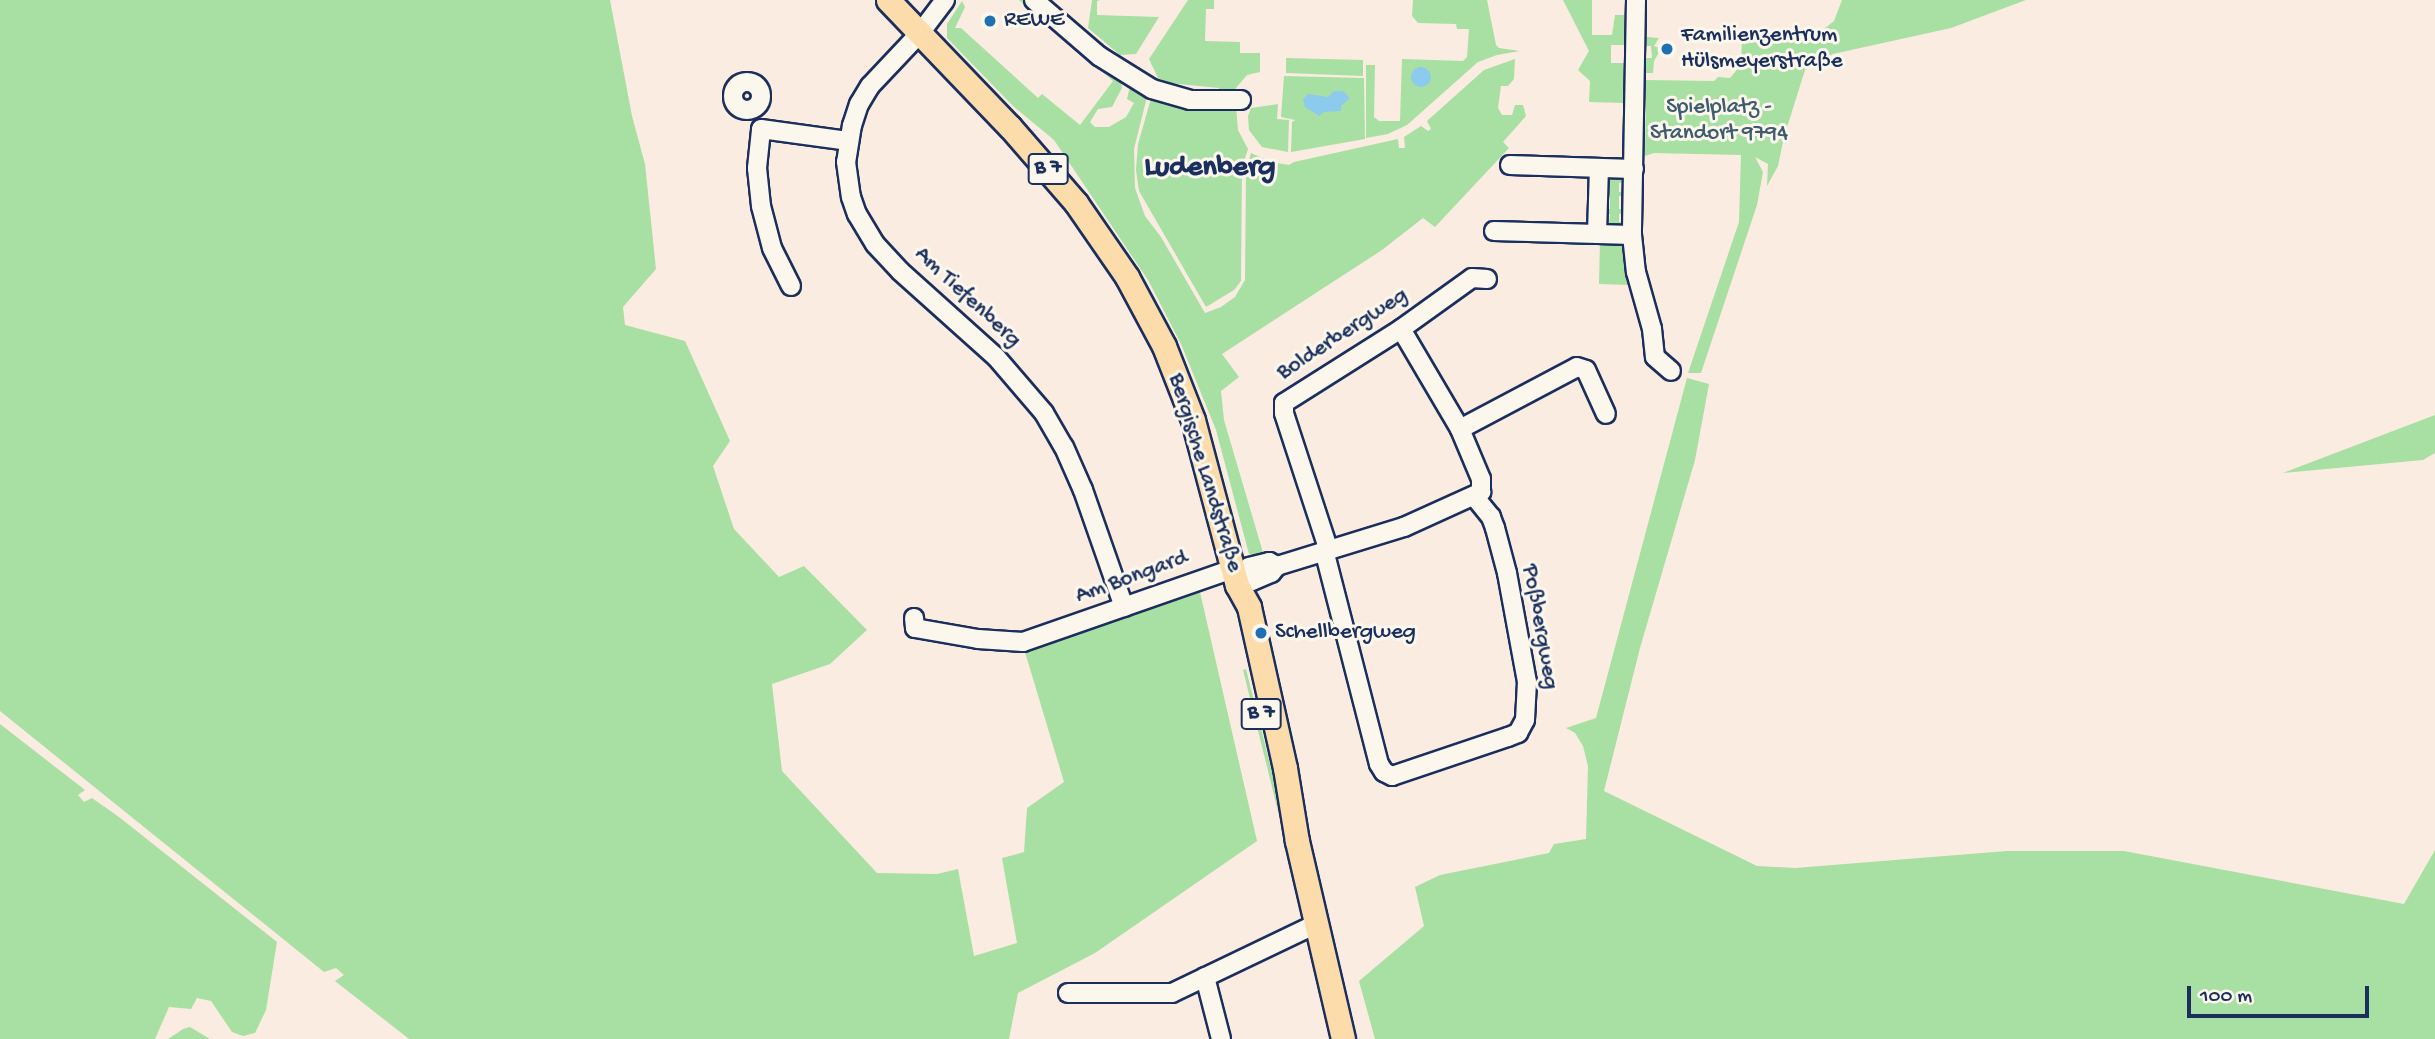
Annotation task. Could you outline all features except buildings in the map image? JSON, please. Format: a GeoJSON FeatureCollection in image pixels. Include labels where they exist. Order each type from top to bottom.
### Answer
{"type":"FeatureCollection","features":[{"type":"Feature","properties":{"kind":"main road","name":"Bergische Landstraße"},"geometry":{"type":"LineString","coordinates":[[888,0],[1054,176],[1094,226],[1127,277],[1164,346],[1184,394],[1206,462],[1237,578],[1249,607],[1285,768],[1297,841],[1343,1039]]}},
{"type":"Feature","properties":{"kind":"street","name":"Am Tiefenberg"},"geometry":{"type":"LineString","coordinates":[[945,0],[920,33],[870,86],[859,104],[849,141],[848,182],[857,214],[866,230],[900,271],[996,356],[1044,413],[1064,447],[1083,489],[1124,607]]}},
{"type":"Feature","properties":{"kind":"street"},"geometry":{"type":"LineString","coordinates":[[1034,0],[1100,56],[1159,92],[1190,100],[1241,100]]}},
{"type":"Feature","properties":{"kind":"street"},"geometry":{"type":"LineString","coordinates":[[1636,0],[1632,235],[1636,272],[1651,329],[1655,357],[1671,371]]}},
{"type":"Feature","properties":{"kind":"street"},"geometry":{"type":"LineString","coordinates":[[752,110],[761,130],[757,168],[761,206],[772,248],[791,286]]}},
{"type":"Feature","properties":{"kind":"street"},"geometry":{"type":"LineString","coordinates":[[761,130],[849,141]]}},
{"type":"Feature","properties":{"kind":"street"},"geometry":{"type":"LineString","coordinates":[[1510,164],[1634,169]]}},
{"type":"Feature","properties":{"kind":"street"},"geometry":{"type":"LineString","coordinates":[[1597,234],[1599,168]]}},
{"type":"Feature","properties":{"kind":"street"},"geometry":{"type":"LineString","coordinates":[[1494,231],[1632,235]]}},
{"type":"Feature","properties":{"kind":"street","name":"Bolderbergweg"},"geometry":{"type":"LineString","coordinates":[[1326,549],[1284,413],[1284,403],[1401,329],[1472,278],[1487,279]]}},
{"type":"Feature","properties":{"kind":"street"},"geometry":{"type":"LineString","coordinates":[[1237,578],[1252,581],[1271,573],[1277,566],[1404,527],[1481,492],[1481,479],[1460,429],[1401,329]]}},
{"type":"Feature","properties":{"kind":"street"},"geometry":{"type":"LineString","coordinates":[[1460,429],[1577,367],[1586,370],[1606,414]]}},
{"type":"Feature","properties":{"kind":"street","name":"Poßbergweg"},"geometry":{"type":"LineString","coordinates":[[1326,549],[1379,764],[1384,772],[1392,776],[1508,737],[1518,733],[1525,720],[1527,682],[1495,528],[1491,517],[1475,497]]}},
{"type":"Feature","properties":{"kind":"street","name":"Am Bongard"},"geometry":{"type":"LineString","coordinates":[[914,618],[915,628],[1000,642],[1023,642],[1124,607],[1237,578]]}},
{"type":"Feature","properties":{"kind":"street"},"geometry":{"type":"LineString","coordinates":[[1068,993],[1172,993],[1316,924]]}},
{"type":"Feature","properties":{"kind":"street"},"geometry":{"type":"LineString","coordinates":[[1205,977],[1221,1039]]}},
{"type":"Feature","properties":{"kind":"green space"},"geometry":{"type":"Polygon","coordinates":[[[0,0],[610,0],[632,116],[645,164],[656,269],[623,307],[625,325],[685,341],[730,441],[713,466],[734,529],[779,577],[804,566],[867,630],[830,664],[772,684],[782,771],[877,873],[937,874],[958,869],[974,956],[1017,943],[1002,858],[1024,852],[1027,808],[1064,782],[1025,652],[1200,592],[1257,841],[1095,953],[1018,993],[1009,1039],[409,1039],[335,981],[344,975],[336,968],[324,972],[0,711],[0,0]]]}},
{"type":"Feature","properties":{"kind":"green space"},"geometry":{"type":"Polygon","coordinates":[[[1019,0],[1025,0],[1039,10],[1120,77],[1122,88],[1112,107],[1098,109],[1090,122],[1095,127],[1109,127],[1126,117],[1134,103],[1127,99],[1130,86],[1148,93],[1134,149],[1135,188],[1145,216],[1161,237],[1205,313],[1221,307],[1235,297],[1245,280],[1246,170],[1251,153],[1269,161],[1267,174],[1275,174],[1277,163],[1289,165],[1398,139],[1399,148],[1405,148],[1404,137],[1421,126],[1428,131],[1431,129],[1427,121],[1484,70],[1515,59],[1514,79],[1508,86],[1501,86],[1498,108],[1502,115],[1512,115],[1515,105],[1523,105],[1526,116],[1503,142],[1509,148],[1435,227],[1423,218],[1382,250],[1222,354],[1239,377],[1221,391],[1224,420],[1264,556],[1249,554],[1216,430],[1181,344],[1148,280],[1054,140],[1013,106],[947,38],[947,24],[962,1],[965,7],[955,28],[961,28],[1038,98],[1042,94],[1080,125],[1113,81],[1019,0]]]}},
{"type":"Feature","properties":{"kind":"green space"},"geometry":{"type":"Polygon","coordinates":[[[1092,0],[1100,0],[1097,1],[1097,15],[1159,17],[1136,54],[1120,55],[1088,28],[1092,0]]]}},
{"type":"Feature","properties":{"kind":"green space"},"geometry":{"type":"Polygon","coordinates":[[[1188,0],[1214,0],[1214,9],[1206,9],[1205,41],[1240,42],[1240,53],[1260,53],[1260,72],[1247,75],[1230,95],[1218,96],[1219,88],[1169,83],[1158,78],[1149,59],[1188,0]]]}},
{"type":"Feature","properties":{"kind":"green space"},"geometry":{"type":"Polygon","coordinates":[[[1413,0],[1487,0],[1496,45],[1499,48],[1520,51],[1478,62],[1407,125],[1388,134],[1366,138],[1366,65],[1375,65],[1374,117],[1379,121],[1400,121],[1402,59],[1463,61],[1467,57],[1469,29],[1457,29],[1456,24],[1418,23],[1412,16],[1413,0]]]}},
{"type":"Feature","properties":{"kind":"green space"},"geometry":{"type":"Polygon","coordinates":[[[1563,0],[1592,0],[1592,35],[1612,35],[1615,15],[1624,15],[1624,45],[1611,45],[1611,63],[1624,63],[1623,103],[1589,102],[1590,81],[1578,70],[1589,51],[1563,0]]]}},
{"type":"Feature","properties":{"kind":"green space","name":"Spielplatz - Standort 9794"},"geometry":{"type":"Polygon","coordinates":[[[1842,0],[2026,0],[1951,28],[1833,54],[1805,70],[1778,166],[1767,186],[1768,164],[1755,157],[1763,172],[1757,205],[1701,373],[1688,373],[1739,222],[1741,155],[1654,153],[1645,156],[1646,80],[1714,81],[1718,77],[1730,78],[1741,65],[1742,38],[1758,33],[1788,39],[1814,37],[1834,21],[1842,0]]]}},
{"type":"Feature","properties":{"kind":"green space"},"geometry":{"type":"Polygon","coordinates":[[[1647,37],[1659,38],[1654,46],[1661,49],[1654,61],[1653,73],[1643,73],[1643,58],[1652,58],[1651,46],[1646,46],[1647,37]]]}},
{"type":"Feature","properties":{"kind":"green space"},"geometry":{"type":"Polygon","coordinates":[[[1286,58],[1363,60],[1363,76],[1286,73],[1286,58]]]}},
{"type":"Feature","properties":{"kind":"green space"},"geometry":{"type":"Polygon","coordinates":[[[1284,76],[1364,78],[1365,139],[1291,152],[1292,122],[1295,120],[1281,117],[1284,76]]]}},
{"type":"Feature","properties":{"kind":"green space"},"geometry":{"type":"Polygon","coordinates":[[[1152,95],[1236,106],[1238,130],[1248,149],[1242,167],[1241,281],[1234,290],[1206,307],[1139,191],[1136,170],[1138,144],[1152,95]]]}},
{"type":"Feature","properties":{"kind":"green space"},"geometry":{"type":"Polygon","coordinates":[[[1278,104],[1277,119],[1289,120],[1288,152],[1262,147],[1249,130],[1248,116],[1251,108],[1278,104]]]}},
{"type":"Feature","properties":{"kind":"green space"},"geometry":{"type":"Polygon","coordinates":[[[1624,173],[1627,182],[1619,183],[1619,192],[1627,192],[1628,195],[1619,196],[1619,209],[1627,209],[1627,213],[1619,214],[1619,222],[1627,223],[1627,228],[1601,225],[1609,225],[1610,214],[1601,214],[1602,210],[1610,209],[1610,196],[1602,196],[1602,192],[1610,192],[1610,182],[1602,181],[1603,178],[1624,173]]]}},
{"type":"Feature","properties":{"kind":"green space"},"geometry":{"type":"Polygon","coordinates":[[[1069,177],[1115,237],[1166,325],[1212,436],[1243,551],[1203,420],[1069,177]]]}},
{"type":"Feature","properties":{"kind":"green space"},"geometry":{"type":"Polygon","coordinates":[[[1600,241],[1627,243],[1623,247],[1635,293],[1630,294],[1630,285],[1599,284],[1600,241]]]}},
{"type":"Feature","properties":{"kind":"green space"},"geometry":{"type":"Polygon","coordinates":[[[1687,378],[1709,384],[1695,460],[1640,648],[1604,791],[1757,866],[1795,868],[2007,851],[2124,851],[2404,904],[2435,850],[2435,1039],[1375,1039],[1359,981],[1424,926],[1415,887],[1440,875],[1549,853],[1554,844],[1586,839],[1588,766],[1583,746],[1575,733],[1566,728],[1596,718],[1687,378]]]}},
{"type":"Feature","properties":{"kind":"green space"},"geometry":{"type":"Polygon","coordinates":[[[2435,415],[2435,453],[2423,460],[2283,473],[2435,415]]]}},
{"type":"Feature","properties":{"kind":"green space"},"geometry":{"type":"Polygon","coordinates":[[[1246,669],[1281,808],[1303,912],[1243,670],[1246,669]]]}},
{"type":"Feature","properties":{"kind":"green space"},"geometry":{"type":"Polygon","coordinates":[[[0,724],[85,790],[78,795],[84,802],[92,798],[119,817],[277,942],[266,1010],[255,1033],[243,1036],[232,1032],[211,1001],[197,998],[191,1009],[169,1007],[155,1039],[0,1039],[0,724]]]}},
{"type":"Feature","properties":{"kind":"green space"},"geometry":{"type":"Polygon","coordinates":[[[190,1027],[210,1039],[168,1039],[183,1029],[190,1027]]]}},
{"type":"Feature","properties":{"kind":"water"},"geometry":{"type":"Polygon","coordinates":[[[1421,67],[1428,70],[1431,77],[1428,84],[1421,87],[1414,84],[1411,77],[1414,70],[1421,67]]]}},
{"type":"Feature","properties":{"kind":"water"},"geometry":{"type":"Polygon","coordinates":[[[1334,91],[1343,91],[1350,98],[1341,106],[1341,111],[1324,112],[1319,116],[1305,107],[1303,99],[1308,94],[1328,97],[1334,91]]]}},
{"type":"Feature","properties":{"kind":"place","name":"REWE"},"geometry":{"type":"Point","coordinates":[990,21]}},
{"type":"Feature","properties":{"kind":"place","name":"Familienzentrum Hülsmeyerstraße"},"geometry":{"type":"Point","coordinates":[1667,49]}},
{"type":"Feature","properties":{"kind":"place","name":"Schellbergweg"},"geometry":{"type":"Point","coordinates":[1261,633]}},
{"type":"Feature","properties":{"kind":"district","name":"Ludenberg"},"geometry":{"type":"Point","coordinates":[1210,169]}}]}
